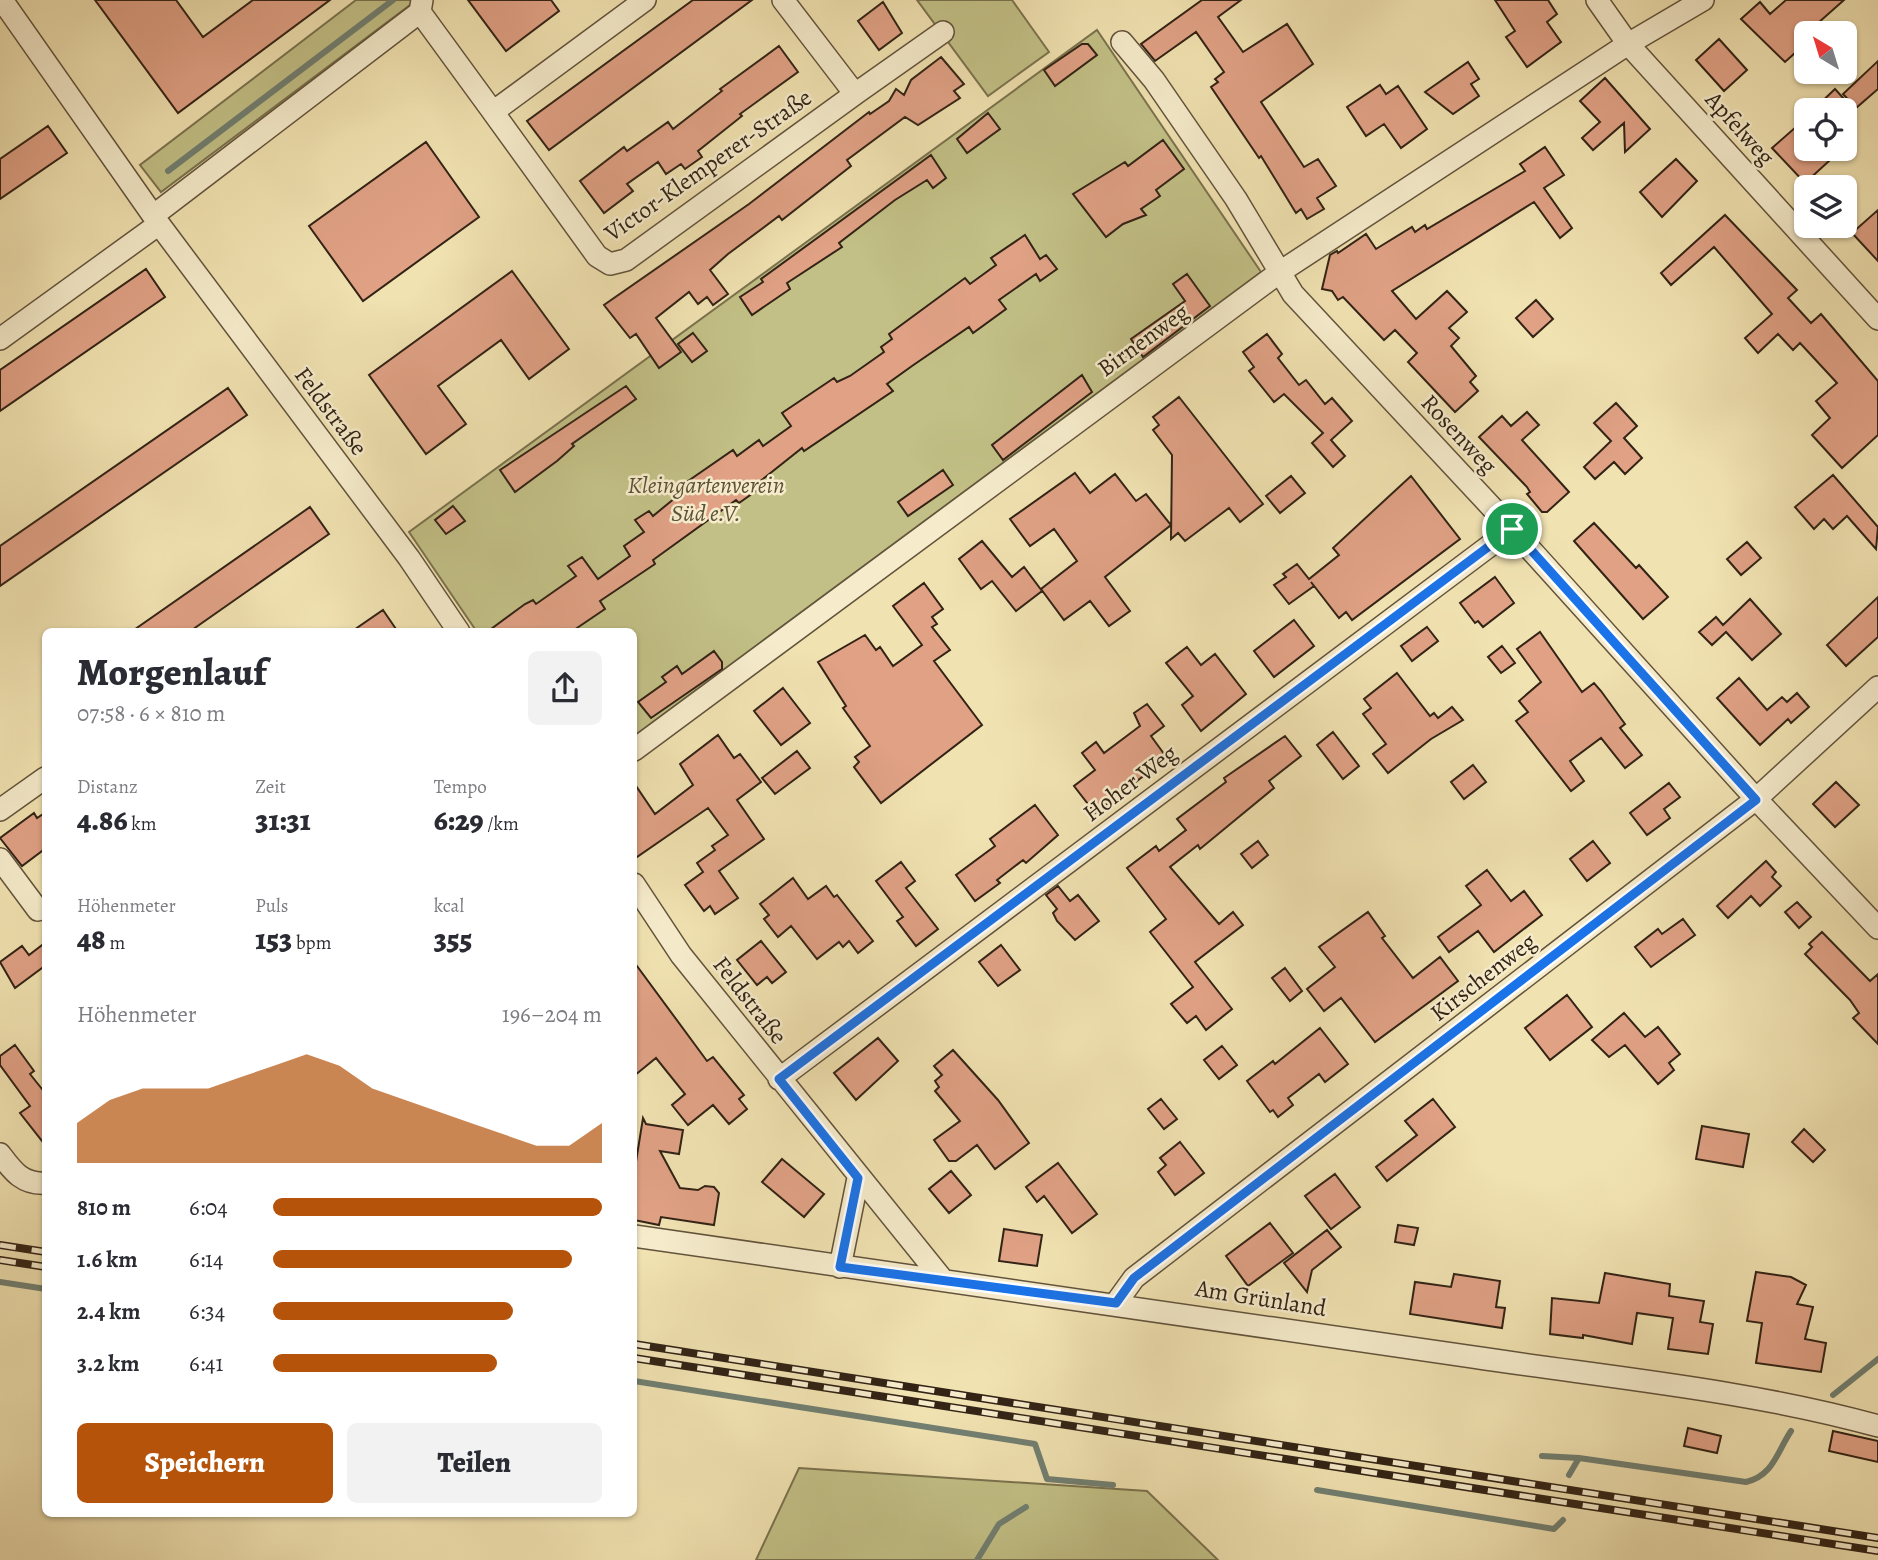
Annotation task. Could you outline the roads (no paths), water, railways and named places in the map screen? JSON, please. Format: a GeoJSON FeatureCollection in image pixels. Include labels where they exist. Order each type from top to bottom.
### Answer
{"type":"FeatureCollection","features":[{"type":"Feature","properties":{"kind":"street","name":"Feldstraße"},"geometry":{"type":"LineString","coordinates":[[2,0],[156,220],[409,558],[456,628]]}},
{"type":"Feature","properties":{"kind":"street"},"geometry":{"type":"LineString","coordinates":[[493,112],[616,8],[645,0]]}},
{"type":"Feature","properties":{"kind":"street","name":"Victor-Klemperer-Straße"},"geometry":{"type":"LineString","coordinates":[[783,0],[855,94]]}},
{"type":"Feature","properties":{"kind":"street","name":"Apfelweg"},"geometry":{"type":"LineString","coordinates":[[1597,0],[1628,44],[1878,318]]}},
{"type":"Feature","properties":{"kind":"street","name":"Birnenweg"},"geometry":{"type":"LineString","coordinates":[[637,748],[1280,272],[1628,44],[1703,0]]}},
{"type":"Feature","properties":{"kind":"street"},"geometry":{"type":"LineString","coordinates":[[0,339],[156,220],[421,6]]}},
{"type":"Feature","properties":{"kind":"street","name":"Victor-Klemperer-Straße"},"geometry":{"type":"LineString","coordinates":[[421,6],[493,112],[597,256],[610,264],[625,260],[943,32]]}},
{"type":"Feature","properties":{"kind":"street","name":"Rosenweg"},"geometry":{"type":"LineString","coordinates":[[1122,42],[1154,80],[1191,134],[1293,295],[1512,529],[1756,800],[1878,928]]}},
{"type":"Feature","properties":{"kind":"street","name":"Hoher Weg"},"geometry":{"type":"LineString","coordinates":[[779,1079],[1512,529]]}},
{"type":"Feature","properties":{"kind":"street","name":"Kirschenweg"},"geometry":{"type":"LineString","coordinates":[[1116,1303],[1134,1278],[1756,800],[1878,687]]}},
{"type":"Feature","properties":{"kind":"street"},"geometry":{"type":"LineString","coordinates":[[0,810],[42,780]]}},
{"type":"Feature","properties":{"kind":"street"},"geometry":{"type":"LineString","coordinates":[[0,859],[38,910]]}},
{"type":"Feature","properties":{"kind":"street","name":"Feldstraße"},"geometry":{"type":"LineString","coordinates":[[637,889],[681,955],[858,1178],[943,1280]]}},
{"type":"Feature","properties":{"kind":"street"},"geometry":{"type":"LineString","coordinates":[[0,1154],[17,1176],[42,1183]]}},
{"type":"Feature","properties":{"kind":"street"},"geometry":{"type":"LineString","coordinates":[[840,1267],[858,1178]]}},
{"type":"Feature","properties":{"kind":"street","name":"Am Grünland"},"geometry":{"type":"LineString","coordinates":[[637,1236],[985,1288],[1116,1303],[1729,1396],[1878,1426]]}},
{"type":"Feature","properties":{"kind":"waterway"},"geometry":{"type":"LineString","coordinates":[[168,171],[393,0]]}},
{"type":"Feature","properties":{"kind":"waterway"},"geometry":{"type":"LineString","coordinates":[[0,1282],[42,1288]]}},
{"type":"Feature","properties":{"kind":"waterway"},"geometry":{"type":"LineString","coordinates":[[1833,1395],[1878,1359]]}},
{"type":"Feature","properties":{"kind":"waterway"},"geometry":{"type":"LineString","coordinates":[[637,1381],[1035,1444],[1047,1479],[1113,1485]]}},
{"type":"Feature","properties":{"kind":"waterway"},"geometry":{"type":"LineString","coordinates":[[1569,1475],[1579,1458],[1746,1482],[1768,1469],[1791,1431]]}},
{"type":"Feature","properties":{"kind":"waterway"},"geometry":{"type":"LineString","coordinates":[[1542,1456],[1579,1458]]}},
{"type":"Feature","properties":{"kind":"waterway"},"geometry":{"type":"LineString","coordinates":[[1317,1490],[1554,1529],[1563,1520]]}},
{"type":"Feature","properties":{"kind":"waterway"},"geometry":{"type":"LineString","coordinates":[[977,1560],[999,1524],[1026,1507]]}},
{"type":"Feature","properties":{"kind":"railway"},"geometry":{"type":"LineString","coordinates":[[0,1245],[42,1251]]}},
{"type":"Feature","properties":{"kind":"railway"},"geometry":{"type":"LineString","coordinates":[[0,1260],[42,1266]]}},
{"type":"Feature","properties":{"kind":"railway"},"geometry":{"type":"LineString","coordinates":[[637,1344],[1878,1538]]}},
{"type":"Feature","properties":{"kind":"railway"},"geometry":{"type":"LineString","coordinates":[[637,1358],[1878,1551]]}},
{"type":"Feature","properties":{"kind":"park label","name":"Kleingartenverein Süd e.V."},"geometry":{"type":"Point","coordinates":[706,499]}}]}
